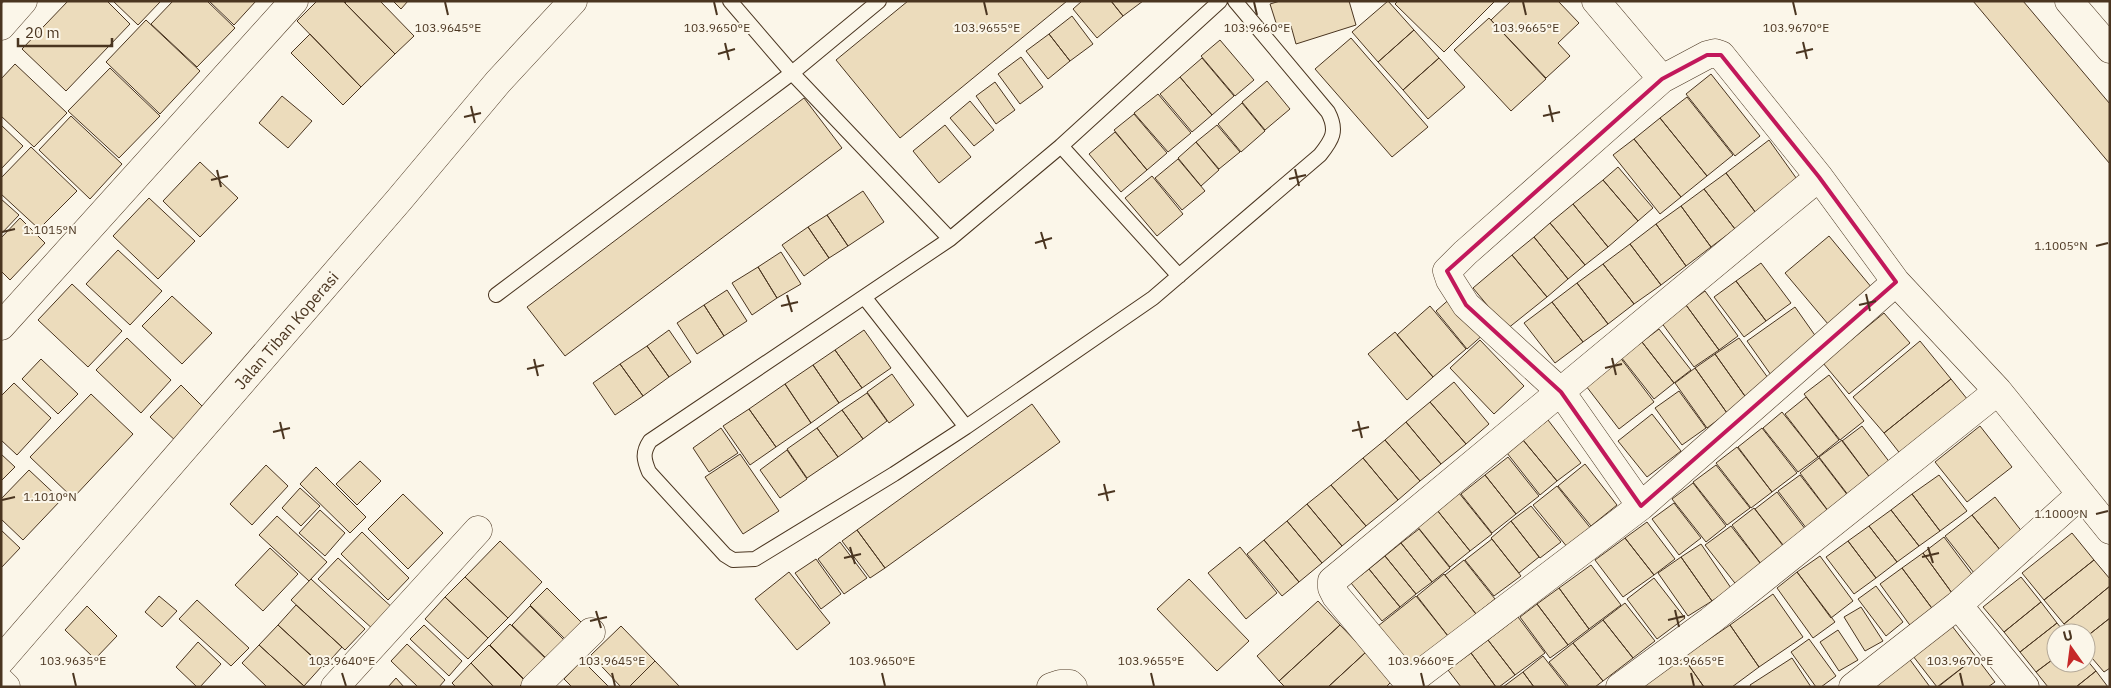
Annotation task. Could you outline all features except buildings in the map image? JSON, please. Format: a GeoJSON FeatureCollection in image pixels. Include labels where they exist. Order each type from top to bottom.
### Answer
{"type":"FeatureCollection","features":[{"type":"Feature","properties":{"kind":"street"},"geometry":{"type":"LineString","coordinates":[[1,26],[23,1]]}},
{"type":"Feature","properties":{"kind":"street"},"geometry":{"type":"LineString","coordinates":[[1,326],[294,1]]}},
{"type":"Feature","properties":{"kind":"street","name":"Jalan Tiban Koperasi"},"geometry":{"type":"LineString","coordinates":[[1,660],[399,200],[498,82],[573,1]]}},
{"type":"Feature","properties":{"kind":"street"},"geometry":{"type":"LineString","coordinates":[[1596,1],[1662,79]]}},
{"type":"Feature","properties":{"kind":"street"},"geometry":{"type":"LineString","coordinates":[[2069,1],[2110,48]]}},
{"type":"Feature","properties":{"kind":"street"},"geometry":{"type":"LineString","coordinates":[[1641,506],[1561,392],[1466,306],[1450,280],[1447,271],[1472,246],[1662,79],[1707,55],[1715,53],[1721,55],[1819,177],[1896,282],[1998,392],[2110,530]]}},
{"type":"Feature","properties":{"kind":"street"},"geometry":{"type":"LineString","coordinates":[[1819,177],[1332,581],[1332,588],[1336,596],[1410,685],[1641,506],[1896,282]]}},
{"type":"Feature","properties":{"kind":"street"},"geometry":{"type":"LineString","coordinates":[[1620,687],[1718,615],[1998,392]]}},
{"type":"Feature","properties":{"kind":"street"},"geometry":{"type":"LineString","coordinates":[[1854,687],[1958,605],[2080,495]]}},
{"type":"Feature","properties":{"kind":"street"},"geometry":{"type":"LineString","coordinates":[[335,687],[478,530]]}},
{"type":"Feature","properties":{"kind":"street"},"geometry":{"type":"LineString","coordinates":[[1958,605],[2025,687]]}},
{"type":"Feature","properties":{"kind":"street"},"geometry":{"type":"LineString","coordinates":[[535,687],[591,632]]}},
{"type":"Feature","properties":{"kind":"street"},"geometry":{"type":"LineString","coordinates":[[1,682],[6,687]]}},
{"type":"Feature","properties":{"kind":"street"},"geometry":{"type":"LineString","coordinates":[[1051,687],[1060,684],[1070,684],[1073,687]]}},
{"type":"Feature","properties":{"kind":"lane"},"geometry":{"type":"LineString","coordinates":[[730,1],[792,73],[950,239]]}},
{"type":"Feature","properties":{"kind":"lane"},"geometry":{"type":"LineString","coordinates":[[496,295],[792,73],[879,1]]}},
{"type":"Feature","properties":{"kind":"lane"},"geometry":{"type":"LineString","coordinates":[[1220,1],[1061,146],[950,239],[650,441],[644,450],[644,460],[649,472],[725,554],[733,560],[745,561],[754,559],[966,427],[1153,298],[1320,156],[1331,141],[1334,124],[1328,112],[1235,1]]}},
{"type":"Feature","properties":{"kind":"lane"},"geometry":{"type":"LineString","coordinates":[[1061,146],[1179,276]]}},
{"type":"Feature","properties":{"kind":"lane"},"geometry":{"type":"LineString","coordinates":[[865,298],[966,427]]}},
{"type":"Feature","properties":{"kind":"highlighted area"},"geometry":{"type":"Polygon","coordinates":[[[1707,55],[1721,55],[1819,177],[1896,282],[1641,506],[1561,392],[1466,305],[1447,271],[1662,79],[1707,55]]]}}]}
